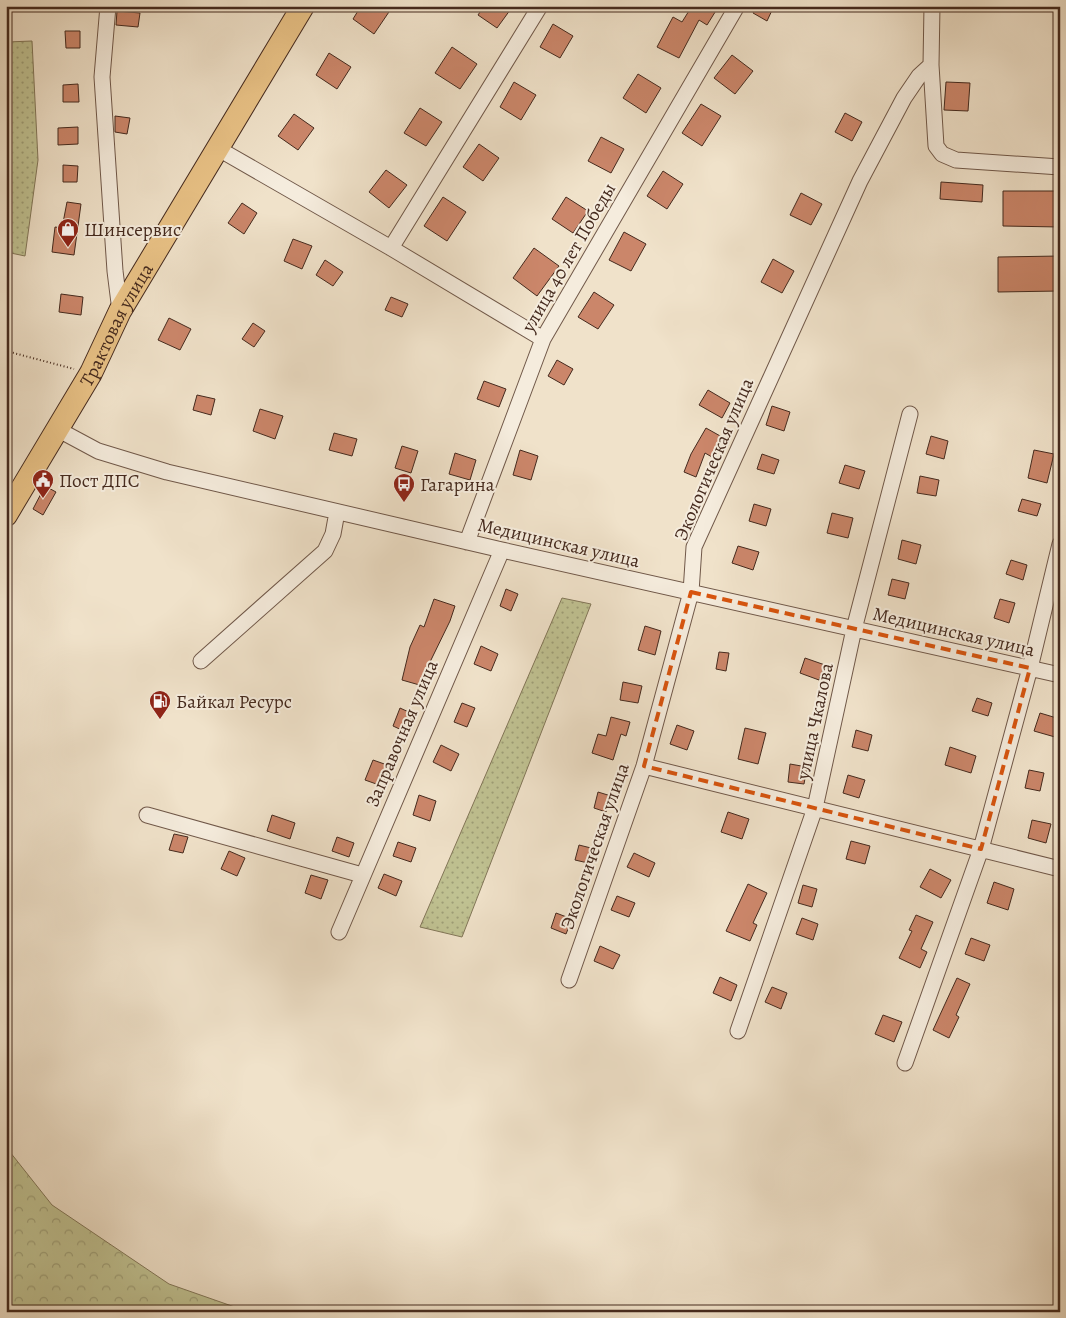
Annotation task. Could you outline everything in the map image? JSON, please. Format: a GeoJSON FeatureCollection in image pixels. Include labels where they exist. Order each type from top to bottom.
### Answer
{"type":"FeatureCollection","features":[{"type":"Feature","properties":{"kind":"highway","name":"Трактовая улица"},"geometry":{"type":"LineString","coordinates":[[6,516],[91,373],[120,311],[303,6]]}},
{"type":"Feature","properties":{"kind":"street"},"geometry":{"type":"LineString","coordinates":[[108,6],[102,77],[115,271],[120,311]]}},
{"type":"Feature","properties":{"kind":"street"},"geometry":{"type":"LineString","coordinates":[[391,248],[540,6]]}},
{"type":"Feature","properties":{"kind":"street","name":"улица 40 лет Победы"},"geometry":{"type":"LineString","coordinates":[[467,542],[543,339],[737,6]]}},
{"type":"Feature","properties":{"kind":"street"},"geometry":{"type":"LineString","coordinates":[[932,6],[931,65],[936,146],[942,154],[956,160],[1060,167]]}},
{"type":"Feature","properties":{"kind":"street","name":"Экологическая улица"},"geometry":{"type":"LineString","coordinates":[[569,980],[644,766],[691,592],[694,547],[864,172],[904,98],[919,76],[931,65]]}},
{"type":"Feature","properties":{"kind":"street"},"geometry":{"type":"LineString","coordinates":[[217,148],[391,248],[543,339]]}},
{"type":"Feature","properties":{"kind":"street","name":"улица Чкалова"},"geometry":{"type":"LineString","coordinates":[[738,1031],[815,808],[854,629],[910,414]]}},
{"type":"Feature","properties":{"kind":"street","name":"Медицинская улица"},"geometry":{"type":"LineString","coordinates":[[57,429],[98,451],[167,472],[502,550],[1060,675]]}},
{"type":"Feature","properties":{"kind":"street"},"geometry":{"type":"LineString","coordinates":[[201,661],[325,551],[333,534],[337,512]]}},
{"type":"Feature","properties":{"kind":"street"},"geometry":{"type":"LineString","coordinates":[[904,1063],[981,849],[1030,668],[1060,544]]}},
{"type":"Feature","properties":{"kind":"street","name":"Заправочная улица"},"geometry":{"type":"LineString","coordinates":[[339,932],[502,550]]}},
{"type":"Feature","properties":{"kind":"street"},"geometry":{"type":"LineString","coordinates":[[644,766],[1060,869]]}},
{"type":"Feature","properties":{"kind":"street"},"geometry":{"type":"LineString","coordinates":[[147,815],[362,875]]}},
{"type":"Feature","properties":{"kind":"path"},"geometry":{"type":"LineString","coordinates":[[6,351],[91,373]]}},
{"type":"Feature","properties":{"kind":"highlighted area"},"geometry":{"type":"Polygon","coordinates":[[[691,592],[1030,668],[981,849],[644,766],[691,592]]]}},
{"type":"Feature","properties":{"kind":"green space"},"geometry":{"type":"Polygon","coordinates":[[[32,41],[38,160],[25,256],[6,252],[7,42],[32,41]]]}},
{"type":"Feature","properties":{"kind":"green space"},"geometry":{"type":"Polygon","coordinates":[[[562,598],[591,604],[462,937],[420,927],[562,598]]]}},
{"type":"Feature","properties":{"kind":"green space"},"geometry":{"type":"Polygon","coordinates":[[[6,1147],[52,1205],[169,1284],[249,1312],[6,1312],[6,1147]]]}},
{"type":"Feature","properties":{"kind":"building"},"geometry":{"type":"Polygon","coordinates":[[[361,6],[393,6],[374,34],[353,19],[361,6]]]}},
{"type":"Feature","properties":{"kind":"building"},"geometry":{"type":"Polygon","coordinates":[[[484,6],[513,6],[497,28],[478,15],[484,6]]]}},
{"type":"Feature","properties":{"kind":"building"},"geometry":{"type":"Polygon","coordinates":[[[692,6],[713,6],[717,9],[707,25],[699,20],[679,58],[657,47],[673,17],[682,22],[692,6]]]}},
{"type":"Feature","properties":{"kind":"building"},"geometry":{"type":"Polygon","coordinates":[[[757,6],[774,6],[767,21],[753,13],[757,6]]]}},
{"type":"Feature","properties":{"kind":"building"},"geometry":{"type":"Polygon","coordinates":[[[117,11],[140,13],[138,27],[116,25],[117,11]]]}},
{"type":"Feature","properties":{"kind":"building"},"geometry":{"type":"Polygon","coordinates":[[[553,24],[573,36],[560,58],[540,47],[553,24]]]}},
{"type":"Feature","properties":{"kind":"building"},"geometry":{"type":"Polygon","coordinates":[[[65,31],[80,31],[80,48],[66,48],[65,31]]]}},
{"type":"Feature","properties":{"kind":"building"},"geometry":{"type":"Polygon","coordinates":[[[452,47],[477,64],[460,89],[435,73],[452,47]]]}},
{"type":"Feature","properties":{"kind":"building"},"geometry":{"type":"Polygon","coordinates":[[[329,53],[351,67],[337,89],[316,75],[329,53]]]}},
{"type":"Feature","properties":{"kind":"building"},"geometry":{"type":"Polygon","coordinates":[[[732,55],[753,71],[735,94],[714,78],[732,55]]]}},
{"type":"Feature","properties":{"kind":"building"},"geometry":{"type":"Polygon","coordinates":[[[638,74],[661,88],[646,113],[623,98],[638,74]]]}},
{"type":"Feature","properties":{"kind":"building"},"geometry":{"type":"Polygon","coordinates":[[[514,82],[536,95],[521,120],[500,107],[514,82]]]}},
{"type":"Feature","properties":{"kind":"building"},"geometry":{"type":"Polygon","coordinates":[[[946,82],[970,83],[968,111],[944,110],[946,82]]]}},
{"type":"Feature","properties":{"kind":"building"},"geometry":{"type":"Polygon","coordinates":[[[78,84],[79,102],[63,102],[63,85],[78,84]]]}},
{"type":"Feature","properties":{"kind":"building"},"geometry":{"type":"Polygon","coordinates":[[[701,104],[721,116],[702,146],[682,133],[701,104]]]}},
{"type":"Feature","properties":{"kind":"building"},"geometry":{"type":"Polygon","coordinates":[[[420,108],[442,122],[426,146],[404,133],[420,108]]]}},
{"type":"Feature","properties":{"kind":"building"},"geometry":{"type":"Polygon","coordinates":[[[845,113],[862,122],[852,141],[835,132],[845,113]]]}},
{"type":"Feature","properties":{"kind":"building"},"geometry":{"type":"Polygon","coordinates":[[[294,114],[314,128],[298,150],[278,136],[294,114]]]}},
{"type":"Feature","properties":{"kind":"building"},"geometry":{"type":"Polygon","coordinates":[[[115,116],[130,118],[127,134],[115,132],[115,116]]]}},
{"type":"Feature","properties":{"kind":"building"},"geometry":{"type":"Polygon","coordinates":[[[78,127],[78,144],[58,145],[58,128],[78,127]]]}},
{"type":"Feature","properties":{"kind":"building"},"geometry":{"type":"Polygon","coordinates":[[[601,137],[624,149],[611,173],[588,161],[601,137]]]}},
{"type":"Feature","properties":{"kind":"building"},"geometry":{"type":"Polygon","coordinates":[[[479,144],[499,158],[483,181],[463,167],[479,144]]]}},
{"type":"Feature","properties":{"kind":"building"},"geometry":{"type":"Polygon","coordinates":[[[63,165],[78,166],[77,182],[63,182],[63,165]]]}},
{"type":"Feature","properties":{"kind":"building"},"geometry":{"type":"Polygon","coordinates":[[[386,170],[407,185],[389,208],[369,192],[386,170]]]}},
{"type":"Feature","properties":{"kind":"building"},"geometry":{"type":"Polygon","coordinates":[[[663,171],[683,184],[667,209],[647,196],[663,171]]]}},
{"type":"Feature","properties":{"kind":"building"},"geometry":{"type":"Polygon","coordinates":[[[941,182],[983,185],[982,202],[940,199],[941,182]]]}},
{"type":"Feature","properties":{"kind":"building"},"geometry":{"type":"Polygon","coordinates":[[[1003,191],[1060,191],[1060,227],[1003,226],[1003,191]]]}},
{"type":"Feature","properties":{"kind":"building"},"geometry":{"type":"Polygon","coordinates":[[[801,193],[822,204],[811,225],[790,215],[801,193]]]}},
{"type":"Feature","properties":{"kind":"building"},"geometry":{"type":"Polygon","coordinates":[[[443,197],[466,212],[447,241],[424,226],[443,197]]]}},
{"type":"Feature","properties":{"kind":"building"},"geometry":{"type":"Polygon","coordinates":[[[566,197],[588,211],[573,233],[552,219],[566,197]]]}},
{"type":"Feature","properties":{"kind":"building"},"geometry":{"type":"Polygon","coordinates":[[[67,202],[81,204],[74,255],[52,252],[55,227],[62,228],[67,202]]]}},
{"type":"Feature","properties":{"kind":"building"},"geometry":{"type":"Polygon","coordinates":[[[242,203],[257,213],[244,234],[228,223],[242,203]]]}},
{"type":"Feature","properties":{"kind":"building"},"geometry":{"type":"Polygon","coordinates":[[[624,232],[646,244],[631,271],[609,260],[624,232]]]}},
{"type":"Feature","properties":{"kind":"building"},"geometry":{"type":"Polygon","coordinates":[[[293,239],[312,246],[302,269],[284,261],[293,239]]]}},
{"type":"Feature","properties":{"kind":"building"},"geometry":{"type":"Polygon","coordinates":[[[534,248],[559,266],[537,296],[513,278],[534,248]]]}},
{"type":"Feature","properties":{"kind":"building"},"geometry":{"type":"Polygon","coordinates":[[[1060,256],[1060,291],[998,292],[998,257],[1060,256]]]}},
{"type":"Feature","properties":{"kind":"building"},"geometry":{"type":"Polygon","coordinates":[[[773,259],[794,271],[782,293],[761,282],[773,259]]]}},
{"type":"Feature","properties":{"kind":"building"},"geometry":{"type":"Polygon","coordinates":[[[325,260],[343,272],[333,286],[316,275],[325,260]]]}},
{"type":"Feature","properties":{"kind":"building"},"geometry":{"type":"Polygon","coordinates":[[[594,292],[614,305],[598,329],[578,317],[594,292]]]}},
{"type":"Feature","properties":{"kind":"building"},"geometry":{"type":"Polygon","coordinates":[[[61,294],[83,297],[81,315],[59,312],[61,294]]]}},
{"type":"Feature","properties":{"kind":"building"},"geometry":{"type":"Polygon","coordinates":[[[391,297],[408,304],[402,317],[385,310],[391,297]]]}},
{"type":"Feature","properties":{"kind":"building"},"geometry":{"type":"Polygon","coordinates":[[[169,318],[191,329],[180,350],[158,340],[169,318]]]}},
{"type":"Feature","properties":{"kind":"building"},"geometry":{"type":"Polygon","coordinates":[[[253,323],[265,331],[254,347],[242,339],[253,323]]]}},
{"type":"Feature","properties":{"kind":"building"},"geometry":{"type":"Polygon","coordinates":[[[557,360],[573,369],[564,385],[548,376],[557,360]]]}},
{"type":"Feature","properties":{"kind":"building"},"geometry":{"type":"Polygon","coordinates":[[[484,381],[506,389],[499,407],[477,399],[484,381]]]}},
{"type":"Feature","properties":{"kind":"building"},"geometry":{"type":"Polygon","coordinates":[[[708,390],[730,403],[722,418],[699,405],[708,390]]]}},
{"type":"Feature","properties":{"kind":"building"},"geometry":{"type":"Polygon","coordinates":[[[197,395],[215,399],[211,415],[193,410],[197,395]]]}},
{"type":"Feature","properties":{"kind":"building"},"geometry":{"type":"Polygon","coordinates":[[[772,406],[790,412],[784,431],[766,425],[772,406]]]}},
{"type":"Feature","properties":{"kind":"building"},"geometry":{"type":"Polygon","coordinates":[[[260,409],[283,416],[275,439],[253,431],[260,409]]]}},
{"type":"Feature","properties":{"kind":"building"},"geometry":{"type":"Polygon","coordinates":[[[706,428],[722,437],[712,457],[705,453],[696,477],[684,472],[691,454],[706,428]]]}},
{"type":"Feature","properties":{"kind":"building"},"geometry":{"type":"Polygon","coordinates":[[[334,433],[357,439],[352,456],[329,450],[334,433]]]}},
{"type":"Feature","properties":{"kind":"building"},"geometry":{"type":"Polygon","coordinates":[[[931,436],[948,441],[944,459],[926,454],[931,436]]]}},
{"type":"Feature","properties":{"kind":"building"},"geometry":{"type":"Polygon","coordinates":[[[402,446],[418,451],[411,473],[395,468],[402,446]]]}},
{"type":"Feature","properties":{"kind":"building"},"geometry":{"type":"Polygon","coordinates":[[[520,450],[538,456],[531,480],[513,475],[520,450]]]}},
{"type":"Feature","properties":{"kind":"building"},"geometry":{"type":"Polygon","coordinates":[[[1034,450],[1054,454],[1047,483],[1028,478],[1034,450]]]}},
{"type":"Feature","properties":{"kind":"building"},"geometry":{"type":"Polygon","coordinates":[[[455,453],[476,460],[470,480],[449,474],[455,453]]]}},
{"type":"Feature","properties":{"kind":"building"},"geometry":{"type":"Polygon","coordinates":[[[762,454],[779,460],[774,474],[757,469],[762,454]]]}},
{"type":"Feature","properties":{"kind":"building"},"geometry":{"type":"Polygon","coordinates":[[[845,465],[865,471],[859,489],[839,483],[845,465]]]}},
{"type":"Feature","properties":{"kind":"building"},"geometry":{"type":"Polygon","coordinates":[[[920,476],[939,480],[936,496],[917,493],[920,476]]]}},
{"type":"Feature","properties":{"kind":"building"},"geometry":{"type":"Polygon","coordinates":[[[45,486],[56,492],[43,515],[33,509],[45,486]]]}},
{"type":"Feature","properties":{"kind":"building"},"geometry":{"type":"Polygon","coordinates":[[[1022,499],[1041,504],[1037,516],[1018,511],[1022,499]]]}},
{"type":"Feature","properties":{"kind":"building"},"geometry":{"type":"Polygon","coordinates":[[[754,504],[771,509],[766,526],[749,521],[754,504]]]}},
{"type":"Feature","properties":{"kind":"building"},"geometry":{"type":"Polygon","coordinates":[[[832,513],[853,518],[848,538],[827,533],[832,513]]]}},
{"type":"Feature","properties":{"kind":"building"},"geometry":{"type":"Polygon","coordinates":[[[902,540],[921,545],[916,564],[898,559],[902,540]]]}},
{"type":"Feature","properties":{"kind":"building"},"geometry":{"type":"Polygon","coordinates":[[[738,546],[759,552],[753,570],[732,563],[738,546]]]}},
{"type":"Feature","properties":{"kind":"building"},"geometry":{"type":"Polygon","coordinates":[[[1011,560],[1027,565],[1023,580],[1006,574],[1011,560]]]}},
{"type":"Feature","properties":{"kind":"building"},"geometry":{"type":"Polygon","coordinates":[[[892,579],[909,583],[905,599],[888,595],[892,579]]]}},
{"type":"Feature","properties":{"kind":"building"},"geometry":{"type":"Polygon","coordinates":[[[506,589],[518,594],[511,611],[500,606],[506,589]]]}},
{"type":"Feature","properties":{"kind":"building"},"geometry":{"type":"Polygon","coordinates":[[[434,599],[455,606],[450,621],[430,662],[423,686],[402,680],[410,647],[420,625],[424,627],[434,599]]]}},
{"type":"Feature","properties":{"kind":"building"},"geometry":{"type":"Polygon","coordinates":[[[1000,599],[1015,603],[1009,623],[994,618],[1000,599]]]}},
{"type":"Feature","properties":{"kind":"building"},"geometry":{"type":"Polygon","coordinates":[[[645,626],[661,631],[655,655],[638,650],[645,626]]]}},
{"type":"Feature","properties":{"kind":"building"},"geometry":{"type":"Polygon","coordinates":[[[481,646],[498,654],[491,671],[474,664],[481,646]]]}},
{"type":"Feature","properties":{"kind":"building"},"geometry":{"type":"Polygon","coordinates":[[[719,652],[729,653],[726,671],[716,669],[719,652]]]}},
{"type":"Feature","properties":{"kind":"building"},"geometry":{"type":"Polygon","coordinates":[[[805,658],[825,665],[819,680],[800,673],[805,658]]]}},
{"type":"Feature","properties":{"kind":"building"},"geometry":{"type":"Polygon","coordinates":[[[623,682],[642,686],[638,703],[620,700],[623,682]]]}},
{"type":"Feature","properties":{"kind":"building"},"geometry":{"type":"Polygon","coordinates":[[[977,698],[992,703],[988,716],[972,711],[977,698]]]}},
{"type":"Feature","properties":{"kind":"building"},"geometry":{"type":"Polygon","coordinates":[[[462,703],[475,708],[467,727],[454,722],[462,703]]]}},
{"type":"Feature","properties":{"kind":"building"},"geometry":{"type":"Polygon","coordinates":[[[400,708],[413,714],[406,732],[393,726],[400,708]]]}},
{"type":"Feature","properties":{"kind":"building"},"geometry":{"type":"Polygon","coordinates":[[[1040,713],[1060,719],[1055,737],[1034,731],[1040,713]]]}},
{"type":"Feature","properties":{"kind":"building"},"geometry":{"type":"Polygon","coordinates":[[[611,717],[630,722],[626,736],[621,734],[613,760],[592,753],[598,734],[606,736],[611,717]]]}},
{"type":"Feature","properties":{"kind":"building"},"geometry":{"type":"Polygon","coordinates":[[[677,725],[694,731],[687,750],[670,744],[677,725]]]}},
{"type":"Feature","properties":{"kind":"building"},"geometry":{"type":"Polygon","coordinates":[[[745,728],[766,733],[758,764],[738,759],[745,728]]]}},
{"type":"Feature","properties":{"kind":"building"},"geometry":{"type":"Polygon","coordinates":[[[856,730],[872,735],[868,751],[852,747],[856,730]]]}},
{"type":"Feature","properties":{"kind":"building"},"geometry":{"type":"Polygon","coordinates":[[[441,745],[459,754],[451,771],[433,762],[441,745]]]}},
{"type":"Feature","properties":{"kind":"building"},"geometry":{"type":"Polygon","coordinates":[[[950,747],[976,756],[971,773],[945,765],[950,747]]]}},
{"type":"Feature","properties":{"kind":"building"},"geometry":{"type":"Polygon","coordinates":[[[373,760],[390,766],[382,786],[365,780],[373,760]]]}},
{"type":"Feature","properties":{"kind":"building"},"geometry":{"type":"Polygon","coordinates":[[[790,764],[807,767],[804,784],[788,782],[790,764]]]}},
{"type":"Feature","properties":{"kind":"building"},"geometry":{"type":"Polygon","coordinates":[[[1029,770],[1044,773],[1040,791],[1025,788],[1029,770]]]}},
{"type":"Feature","properties":{"kind":"building"},"geometry":{"type":"Polygon","coordinates":[[[848,775],[865,780],[859,798],[843,793],[848,775]]]}},
{"type":"Feature","properties":{"kind":"building"},"geometry":{"type":"Polygon","coordinates":[[[598,792],[611,796],[606,812],[594,808],[598,792]]]}},
{"type":"Feature","properties":{"kind":"building"},"geometry":{"type":"Polygon","coordinates":[[[419,795],[436,801],[430,821],[413,815],[419,795]]]}},
{"type":"Feature","properties":{"kind":"building"},"geometry":{"type":"Polygon","coordinates":[[[728,812],[749,819],[742,839],[721,832],[728,812]]]}},
{"type":"Feature","properties":{"kind":"building"},"geometry":{"type":"Polygon","coordinates":[[[272,815],[295,823],[290,839],[267,831],[272,815]]]}},
{"type":"Feature","properties":{"kind":"building"},"geometry":{"type":"Polygon","coordinates":[[[1032,820],[1051,824],[1046,843],[1028,838],[1032,820]]]}},
{"type":"Feature","properties":{"kind":"building"},"geometry":{"type":"Polygon","coordinates":[[[174,834],[188,837],[183,853],[169,850],[174,834]]]}},
{"type":"Feature","properties":{"kind":"building"},"geometry":{"type":"Polygon","coordinates":[[[337,837],[354,843],[349,857],[332,851],[337,837]]]}},
{"type":"Feature","properties":{"kind":"building"},"geometry":{"type":"Polygon","coordinates":[[[851,841],[870,846],[865,864],[846,859],[851,841]]]}},
{"type":"Feature","properties":{"kind":"building"},"geometry":{"type":"Polygon","coordinates":[[[398,842],[416,848],[411,862],[393,856],[398,842]]]}},
{"type":"Feature","properties":{"kind":"building"},"geometry":{"type":"Polygon","coordinates":[[[579,845],[591,848],[588,863],[575,860],[579,845]]]}},
{"type":"Feature","properties":{"kind":"building"},"geometry":{"type":"Polygon","coordinates":[[[229,851],[245,858],[237,876],[221,869],[229,851]]]}},
{"type":"Feature","properties":{"kind":"building"},"geometry":{"type":"Polygon","coordinates":[[[634,853],[655,863],[649,877],[627,867],[634,853]]]}},
{"type":"Feature","properties":{"kind":"building"},"geometry":{"type":"Polygon","coordinates":[[[930,869],[951,880],[941,898],[920,887],[930,869]]]}},
{"type":"Feature","properties":{"kind":"building"},"geometry":{"type":"Polygon","coordinates":[[[384,874],[402,881],[396,896],[378,888],[384,874]]]}},
{"type":"Feature","properties":{"kind":"building"},"geometry":{"type":"Polygon","coordinates":[[[311,875],[328,880],[321,899],[305,893],[311,875]]]}},
{"type":"Feature","properties":{"kind":"building"},"geometry":{"type":"Polygon","coordinates":[[[994,882],[1014,889],[1008,910],[987,903],[994,882]]]}},
{"type":"Feature","properties":{"kind":"building"},"geometry":{"type":"Polygon","coordinates":[[[748,884],[767,893],[753,923],[757,925],[750,941],[726,931],[748,884]]]}},
{"type":"Feature","properties":{"kind":"building"},"geometry":{"type":"Polygon","coordinates":[[[803,885],[817,889],[812,907],[798,903],[803,885]]]}},
{"type":"Feature","properties":{"kind":"building"},"geometry":{"type":"Polygon","coordinates":[[[617,896],[635,903],[629,917],[611,910],[617,896]]]}},
{"type":"Feature","properties":{"kind":"building"},"geometry":{"type":"Polygon","coordinates":[[[556,913],[572,919],[566,934],[551,928],[556,913]]]}},
{"type":"Feature","properties":{"kind":"building"},"geometry":{"type":"Polygon","coordinates":[[[916,915],[933,922],[921,949],[927,952],[920,968],[899,958],[912,931],[909,930],[916,915]]]}},
{"type":"Feature","properties":{"kind":"building"},"geometry":{"type":"Polygon","coordinates":[[[802,918],[818,924],[813,940],[796,934],[802,918]]]}},
{"type":"Feature","properties":{"kind":"building"},"geometry":{"type":"Polygon","coordinates":[[[971,938],[990,945],[984,961],[965,954],[971,938]]]}},
{"type":"Feature","properties":{"kind":"building"},"geometry":{"type":"Polygon","coordinates":[[[600,946],[620,955],[613,969],[594,961],[600,946]]]}},
{"type":"Feature","properties":{"kind":"building"},"geometry":{"type":"Polygon","coordinates":[[[720,977],[737,985],[731,1001],[713,993],[720,977]]]}},
{"type":"Feature","properties":{"kind":"building"},"geometry":{"type":"Polygon","coordinates":[[[957,978],[970,984],[956,1015],[959,1017],[949,1038],[933,1030],[957,978]]]}},
{"type":"Feature","properties":{"kind":"building"},"geometry":{"type":"Polygon","coordinates":[[[772,987],[787,993],[781,1009],[765,1002],[772,987]]]}},
{"type":"Feature","properties":{"kind":"building"},"geometry":{"type":"Polygon","coordinates":[[[883,1015],[902,1022],[894,1042],[875,1034],[883,1015]]]}},
{"type":"Feature","properties":{"kind":"place","name":"Шинсервис"},"geometry":{"type":"Point","coordinates":[68,248]}},
{"type":"Feature","properties":{"kind":"place","name":"Пост ДПС"},"geometry":{"type":"Point","coordinates":[43,499]}},
{"type":"Feature","properties":{"kind":"place","name":"Гагарина"},"geometry":{"type":"Point","coordinates":[404,503]}},
{"type":"Feature","properties":{"kind":"place","name":"Байкал Ресурс"},"geometry":{"type":"Point","coordinates":[160,720]}}]}
